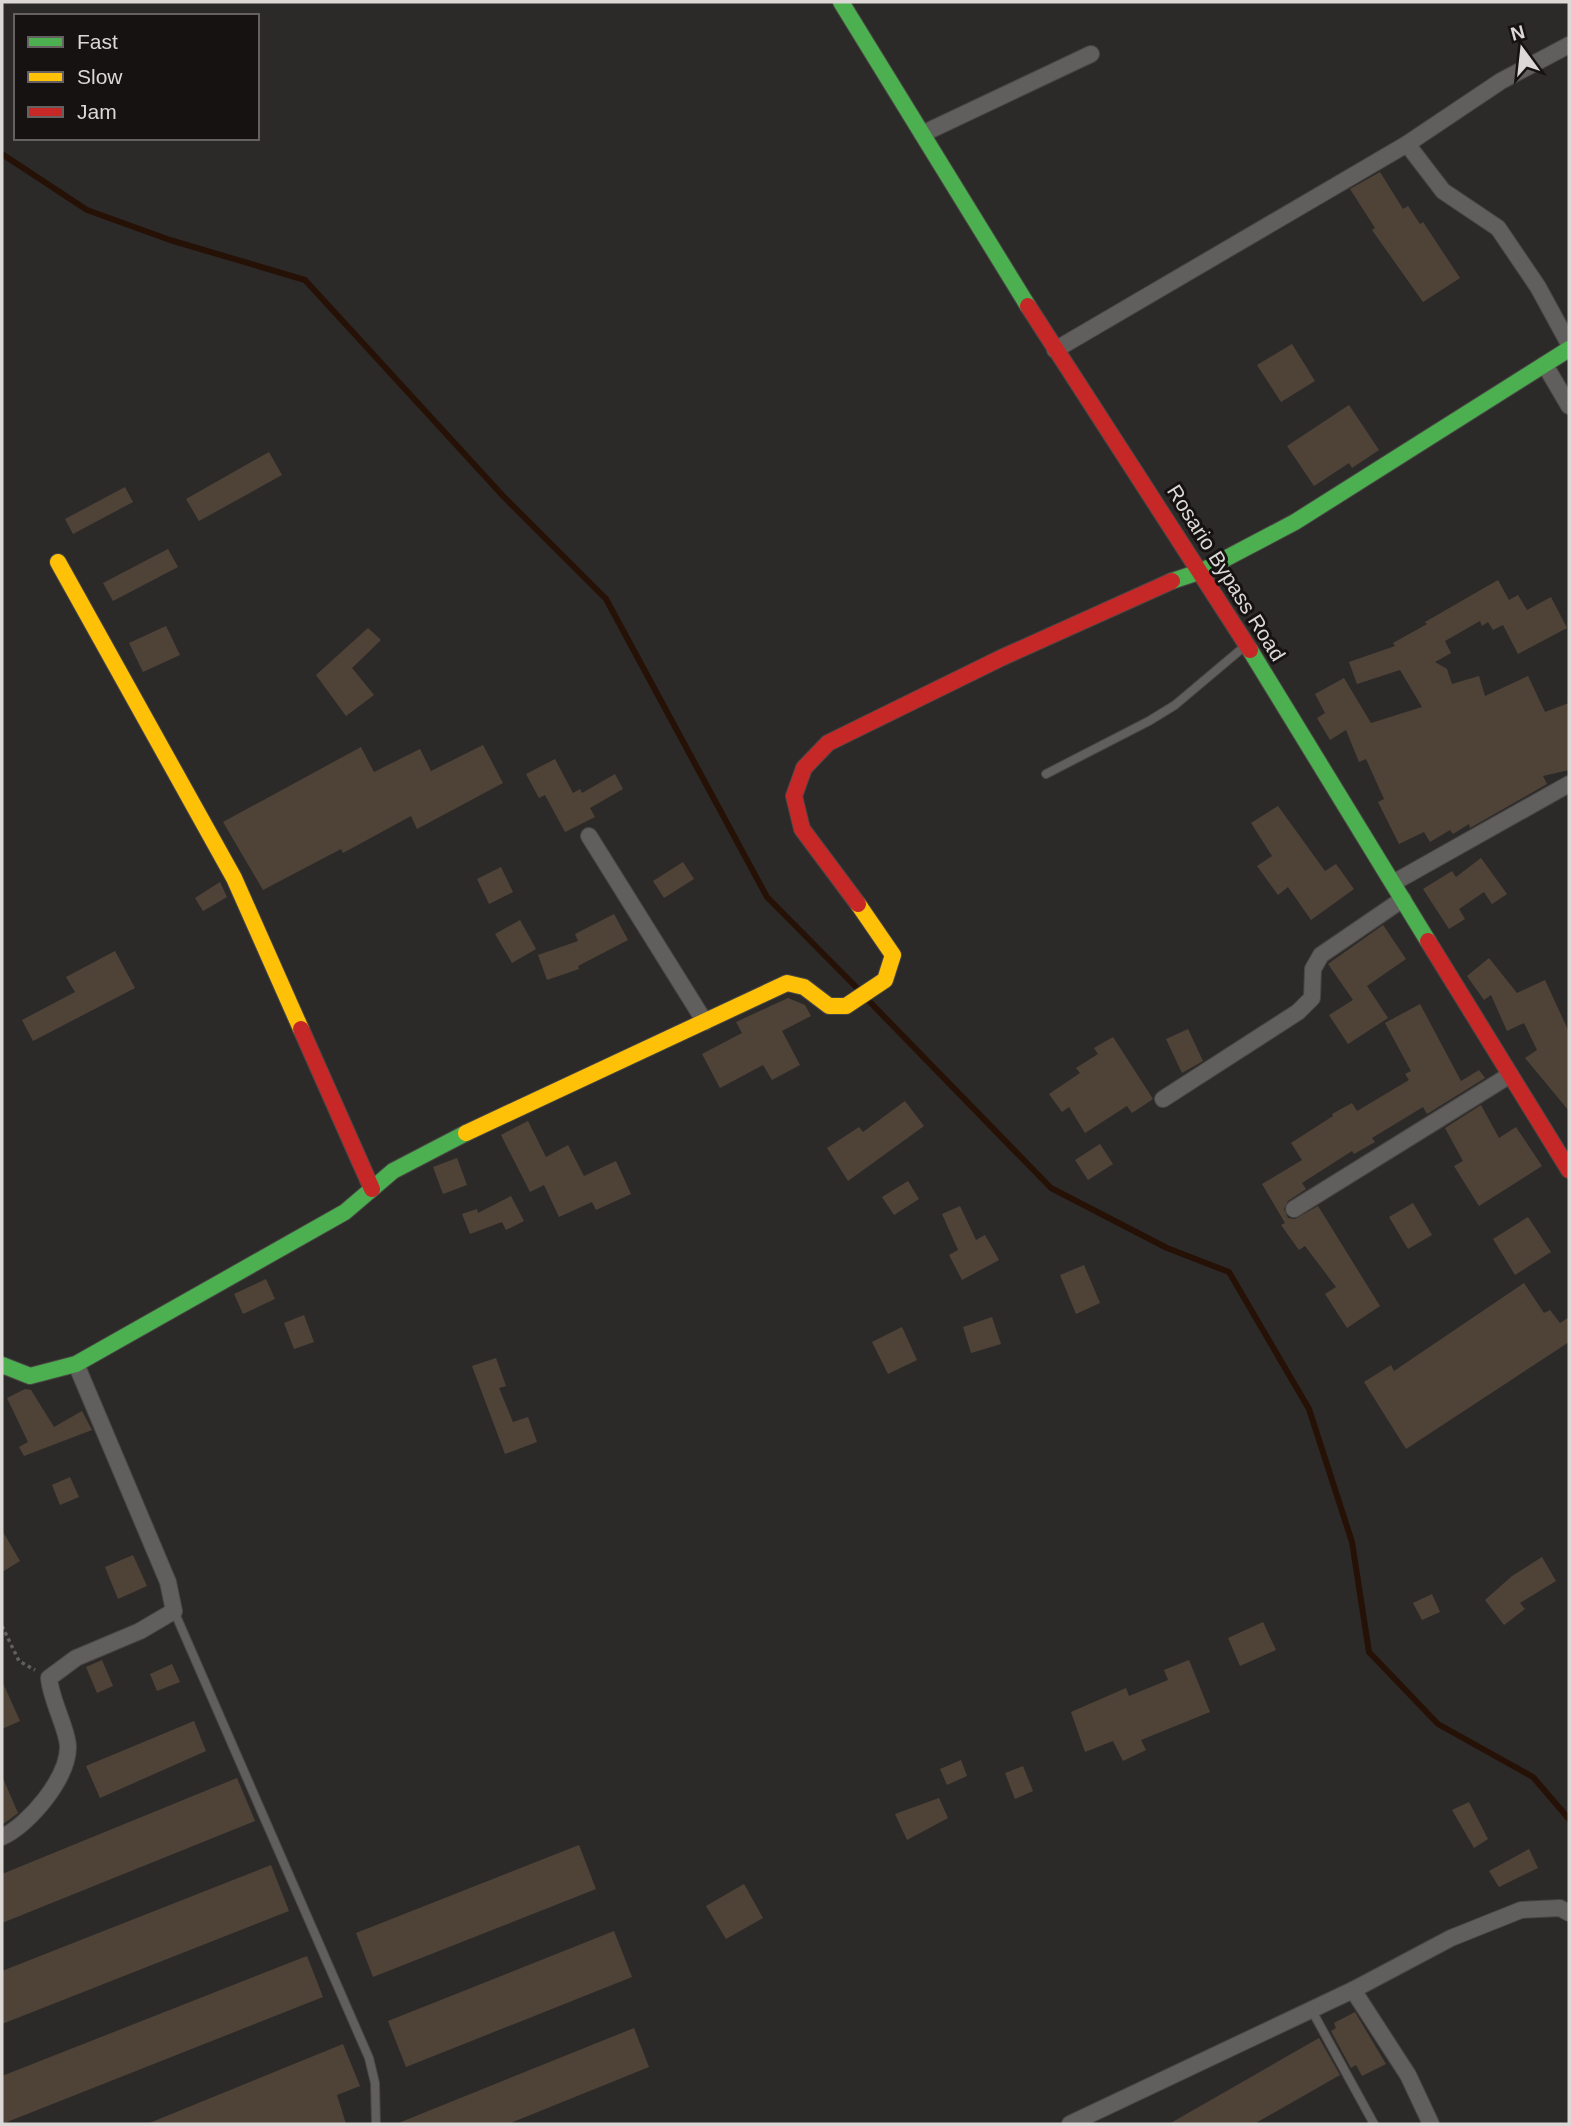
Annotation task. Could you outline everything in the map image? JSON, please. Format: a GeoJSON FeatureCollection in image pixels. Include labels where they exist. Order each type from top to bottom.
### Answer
{"type":"FeatureCollection","features":[{"type":"Feature","properties":{"kind":"street","name":"Rosario Bypass Road"},"geometry":{"type":"LineString","coordinates":[[841,2],[1055,350],[1202,571],[1569,1170]]}},
{"type":"Feature","properties":{"kind":"street"},"geometry":{"type":"LineString","coordinates":[[1055,350],[1407,144],[1501,82],[1569,45]]}},
{"type":"Feature","properties":{"kind":"street"},"geometry":{"type":"LineString","coordinates":[[922,134],[1091,54]]}},
{"type":"Feature","properties":{"kind":"street"},"geometry":{"type":"LineString","coordinates":[[2,1365],[30,1376],[76,1364],[345,1212],[393,1171],[514,1108],[787,983],[804,987],[829,1006],[846,1006],[885,980],[893,955],[802,829],[794,796],[804,768],[828,743],[1013,653],[1176,579],[1202,571],[1295,523],[1545,365],[1569,347],[1538,287],[1498,228],[1443,191],[1407,144]]}},
{"type":"Feature","properties":{"kind":"street"},"geometry":{"type":"LineString","coordinates":[[1545,365],[1569,406]]}},
{"type":"Feature","properties":{"kind":"street"},"geometry":{"type":"LineString","coordinates":[[58,562],[233,878],[372,1189]]}},
{"type":"Feature","properties":{"kind":"street"},"geometry":{"type":"LineString","coordinates":[[1392,883],[1569,784]]}},
{"type":"Feature","properties":{"kind":"street"},"geometry":{"type":"LineString","coordinates":[[589,836],[705,1022]]}},
{"type":"Feature","properties":{"kind":"street"},"geometry":{"type":"LineString","coordinates":[[1163,1098],[1298,1012],[1312,998],[1313,969],[1321,955],[1403,900]]}},
{"type":"Feature","properties":{"kind":"street"},"geometry":{"type":"LineString","coordinates":[[1294,1209],[1510,1074]]}},
{"type":"Feature","properties":{"kind":"street"},"geometry":{"type":"LineString","coordinates":[[2,1837],[30,1819],[62,1770],[68,1746],[51,1698],[49,1678],[76,1658],[140,1631],[174,1611],[168,1582],[76,1364]]}},
{"type":"Feature","properties":{"kind":"street"},"geometry":{"type":"LineString","coordinates":[[1070,2124],[1353,1990],[1451,1938],[1521,1910],[1560,1908],[1569,1913]]}},
{"type":"Feature","properties":{"kind":"street"},"geometry":{"type":"LineString","coordinates":[[1353,1990],[1408,2075],[1431,2124]]}},
{"type":"Feature","properties":{"kind":"lane"},"geometry":{"type":"LineString","coordinates":[[1045,774],[1175,705],[1247,644]]}},
{"type":"Feature","properties":{"kind":"lane"},"geometry":{"type":"LineString","coordinates":[[174,1611],[369,2058],[375,2083],[376,2124]]}},
{"type":"Feature","properties":{"kind":"lane"},"geometry":{"type":"LineString","coordinates":[[1311,2009],[1374,2124]]}},
{"type":"Feature","properties":{"kind":"path"},"geometry":{"type":"LineString","coordinates":[[2,1626],[19,1661],[49,1678]]}},
{"type":"Feature","properties":{"kind":"building"},"geometry":{"type":"Polygon","coordinates":[[[1380,172],[1403,209],[1408,206],[1420,224],[1423,222],[1460,278],[1423,302],[1372,230],[1375,228],[1350,189],[1380,172]]]}},
{"type":"Feature","properties":{"kind":"building"},"geometry":{"type":"Polygon","coordinates":[[[1292,344],[1315,381],[1281,402],[1257,365],[1292,344]]]}},
{"type":"Feature","properties":{"kind":"building"},"geometry":{"type":"Polygon","coordinates":[[[1349,405],[1379,450],[1352,468],[1349,463],[1314,486],[1287,446],[1349,405]]]}},
{"type":"Feature","properties":{"kind":"building"},"geometry":{"type":"Polygon","coordinates":[[[269,452],[282,475],[199,521],[186,499],[269,452]]]}},
{"type":"Feature","properties":{"kind":"building"},"geometry":{"type":"Polygon","coordinates":[[[125,487],[133,502],[73,534],[65,519],[125,487]]]}},
{"type":"Feature","properties":{"kind":"building"},"geometry":{"type":"Polygon","coordinates":[[[168,549],[178,567],[113,601],[103,583],[168,549]]]}},
{"type":"Feature","properties":{"kind":"building"},"geometry":{"type":"Polygon","coordinates":[[[1498,580],[1509,600],[1518,595],[1527,610],[1551,597],[1567,628],[1518,654],[1503,625],[1493,630],[1488,622],[1482,626],[1480,621],[1445,641],[1451,653],[1435,662],[1447,669],[1452,684],[1479,676],[1485,696],[1528,676],[1545,712],[1569,703],[1569,770],[1543,776],[1547,784],[1470,828],[1469,824],[1453,834],[1450,830],[1430,842],[1424,832],[1399,844],[1378,802],[1384,799],[1366,759],[1359,762],[1346,730],[1330,740],[1317,718],[1325,713],[1315,694],[1344,678],[1371,723],[1422,707],[1400,670],[1357,684],[1349,662],[1395,646],[1393,643],[1427,624],[1425,622],[1498,580]]]}},
{"type":"Feature","properties":{"kind":"building"},"geometry":{"type":"Polygon","coordinates":[[[166,626],[180,655],[143,672],[129,643],[166,626]]]}},
{"type":"Feature","properties":{"kind":"building"},"geometry":{"type":"Polygon","coordinates":[[[368,628],[381,640],[352,668],[374,695],[346,716],[316,675],[368,628]]]}},
{"type":"Feature","properties":{"kind":"building"},"geometry":{"type":"Polygon","coordinates":[[[483,745],[503,783],[417,829],[411,816],[343,853],[341,849],[263,890],[223,822],[361,747],[374,772],[420,749],[431,771],[483,745]]]}},
{"type":"Feature","properties":{"kind":"building"},"geometry":{"type":"Polygon","coordinates":[[[555,759],[573,793],[580,789],[582,793],[615,774],[623,789],[590,808],[595,817],[565,832],[545,795],[539,798],[526,774],[555,759]]]}},
{"type":"Feature","properties":{"kind":"building"},"geometry":{"type":"Polygon","coordinates":[[[1278,806],[1325,871],[1336,864],[1354,889],[1311,920],[1288,887],[1278,895],[1257,866],[1272,856],[1251,823],[1278,806]]]}},
{"type":"Feature","properties":{"kind":"building"},"geometry":{"type":"Polygon","coordinates":[[[1481,858],[1507,894],[1492,904],[1484,892],[1459,909],[1465,919],[1449,929],[1423,889],[1452,871],[1456,877],[1481,858]]]}},
{"type":"Feature","properties":{"kind":"building"},"geometry":{"type":"Polygon","coordinates":[[[683,862],[694,879],[664,898],[653,881],[683,862]]]}},
{"type":"Feature","properties":{"kind":"building"},"geometry":{"type":"Polygon","coordinates":[[[501,867],[513,892],[489,904],[477,879],[501,867]]]}},
{"type":"Feature","properties":{"kind":"building"},"geometry":{"type":"Polygon","coordinates":[[[220,882],[227,897],[203,911],[195,898],[220,882]]]}},
{"type":"Feature","properties":{"kind":"building"},"geometry":{"type":"Polygon","coordinates":[[[614,914],[628,940],[578,966],[579,969],[547,980],[538,955],[578,941],[575,934],[614,914]]]}},
{"type":"Feature","properties":{"kind":"building"},"geometry":{"type":"Polygon","coordinates":[[[520,920],[536,949],[512,963],[495,934],[520,920]]]}},
{"type":"Feature","properties":{"kind":"building"},"geometry":{"type":"Polygon","coordinates":[[[1383,925],[1406,959],[1367,986],[1388,1018],[1348,1044],[1329,1015],[1353,1000],[1328,964],[1383,925]]]}},
{"type":"Feature","properties":{"kind":"building"},"geometry":{"type":"Polygon","coordinates":[[[115,951],[135,988],[33,1041],[22,1020],[75,992],[66,977],[115,951]]]}},
{"type":"Feature","properties":{"kind":"building"},"geometry":{"type":"Polygon","coordinates":[[[1489,958],[1517,993],[1545,980],[1569,1032],[1569,1111],[1525,1058],[1537,1050],[1524,1023],[1507,1031],[1491,995],[1484,1000],[1467,976],[1489,958]]]}},
{"type":"Feature","properties":{"kind":"building"},"geometry":{"type":"Polygon","coordinates":[[[788,998],[805,1005],[811,1016],[782,1031],[800,1065],[772,1080],[763,1065],[720,1088],[702,1054],[742,1033],[736,1022],[788,998]]]}},
{"type":"Feature","properties":{"kind":"building"},"geometry":{"type":"Polygon","coordinates":[[[1420,1004],[1461,1081],[1479,1070],[1485,1078],[1427,1114],[1423,1107],[1372,1138],[1375,1142],[1354,1154],[1352,1151],[1302,1183],[1306,1189],[1288,1201],[1284,1209],[1288,1218],[1295,1219],[1318,1206],[1380,1306],[1347,1328],[1325,1294],[1336,1287],[1305,1246],[1299,1250],[1281,1225],[1285,1223],[1262,1184],[1302,1160],[1291,1143],[1352,1103],[1357,1111],[1409,1080],[1405,1074],[1411,1071],[1385,1023],[1420,1004]]]}},
{"type":"Feature","properties":{"kind":"building"},"geometry":{"type":"Polygon","coordinates":[[[1188,1029],[1203,1061],[1182,1073],[1166,1039],[1188,1029]]]}},
{"type":"Feature","properties":{"kind":"building"},"geometry":{"type":"Polygon","coordinates":[[[1113,1037],[1153,1099],[1132,1113],[1127,1106],[1085,1133],[1069,1107],[1062,1112],[1049,1094],[1080,1073],[1076,1068],[1098,1054],[1094,1048],[1113,1037]]]}},
{"type":"Feature","properties":{"kind":"building"},"geometry":{"type":"Polygon","coordinates":[[[905,1101],[924,1126],[848,1181],[827,1148],[859,1127],[863,1132],[905,1101]]]}},
{"type":"Feature","properties":{"kind":"building"},"geometry":{"type":"Polygon","coordinates":[[[1481,1105],[1499,1138],[1516,1127],[1542,1166],[1479,1206],[1454,1166],[1463,1161],[1445,1128],[1481,1105]]]}},
{"type":"Feature","properties":{"kind":"building"},"geometry":{"type":"Polygon","coordinates":[[[528,1121],[546,1157],[568,1145],[584,1176],[616,1161],[631,1194],[596,1210],[592,1202],[559,1217],[544,1185],[530,1192],[501,1135],[528,1121]]]}},
{"type":"Feature","properties":{"kind":"building"},"geometry":{"type":"Polygon","coordinates":[[[1100,1144],[1113,1164],[1088,1180],[1075,1160],[1100,1144]]]}},
{"type":"Feature","properties":{"kind":"building"},"geometry":{"type":"Polygon","coordinates":[[[457,1158],[467,1185],[443,1194],[433,1167],[457,1158]]]}},
{"type":"Feature","properties":{"kind":"building"},"geometry":{"type":"Polygon","coordinates":[[[908,1181],[919,1199],[894,1215],[882,1197],[908,1181]]]}},
{"type":"Feature","properties":{"kind":"building"},"geometry":{"type":"Polygon","coordinates":[[[511,1196],[524,1221],[506,1230],[502,1222],[470,1234],[462,1214],[477,1209],[478,1213],[511,1196]]]}},
{"type":"Feature","properties":{"kind":"building"},"geometry":{"type":"Polygon","coordinates":[[[1413,1203],[1432,1235],[1408,1249],[1389,1217],[1413,1203]]]}},
{"type":"Feature","properties":{"kind":"building"},"geometry":{"type":"Polygon","coordinates":[[[960,1206],[976,1240],[985,1235],[999,1260],[962,1280],[949,1255],[958,1250],[942,1214],[960,1206]]]}},
{"type":"Feature","properties":{"kind":"building"},"geometry":{"type":"Polygon","coordinates":[[[1528,1217],[1551,1252],[1515,1275],[1493,1239],[1528,1217]]]}},
{"type":"Feature","properties":{"kind":"building"},"geometry":{"type":"Polygon","coordinates":[[[1084,1265],[1100,1303],[1076,1314],[1060,1275],[1084,1265]]]}},
{"type":"Feature","properties":{"kind":"building"},"geometry":{"type":"Polygon","coordinates":[[[266,1279],[275,1299],[243,1314],[234,1294],[266,1279]]]}},
{"type":"Feature","properties":{"kind":"building"},"geometry":{"type":"Polygon","coordinates":[[[1524,1283],[1544,1313],[1550,1310],[1560,1323],[1569,1317],[1569,1342],[1406,1449],[1364,1382],[1391,1365],[1394,1371],[1524,1283]]]}},
{"type":"Feature","properties":{"kind":"building"},"geometry":{"type":"Polygon","coordinates":[[[304,1315],[314,1342],[294,1349],[284,1323],[304,1315]]]}},
{"type":"Feature","properties":{"kind":"building"},"geometry":{"type":"Polygon","coordinates":[[[992,1317],[1001,1344],[971,1353],[963,1327],[992,1317]]]}},
{"type":"Feature","properties":{"kind":"building"},"geometry":{"type":"Polygon","coordinates":[[[902,1327],[917,1360],[888,1374],[872,1342],[902,1327]]]}},
{"type":"Feature","properties":{"kind":"building"},"geometry":{"type":"Polygon","coordinates":[[[496,1358],[506,1386],[499,1388],[513,1422],[528,1417],[537,1442],[505,1454],[472,1366],[496,1358]]]}},
{"type":"Feature","properties":{"kind":"building"},"geometry":{"type":"Polygon","coordinates":[[[25,1389],[31,1390],[54,1427],[82,1411],[92,1430],[24,1456],[19,1447],[28,1442],[7,1398],[25,1389]]]}},
{"type":"Feature","properties":{"kind":"building"},"geometry":{"type":"Polygon","coordinates":[[[70,1477],[79,1497],[60,1505],[52,1485],[70,1477]]]}},
{"type":"Feature","properties":{"kind":"building"},"geometry":{"type":"Polygon","coordinates":[[[2,1530],[20,1561],[2,1572],[2,1530]]]}},
{"type":"Feature","properties":{"kind":"building"},"geometry":{"type":"Polygon","coordinates":[[[133,1555],[147,1586],[118,1599],[105,1567],[133,1555]]]}},
{"type":"Feature","properties":{"kind":"building"},"geometry":{"type":"Polygon","coordinates":[[[1542,1557],[1556,1581],[1520,1603],[1525,1609],[1504,1625],[1485,1600],[1512,1576],[1542,1557]]]}},
{"type":"Feature","properties":{"kind":"building"},"geometry":{"type":"Polygon","coordinates":[[[1432,1594],[1440,1612],[1422,1620],[1413,1603],[1432,1594]]]}},
{"type":"Feature","properties":{"kind":"building"},"geometry":{"type":"Polygon","coordinates":[[[1263,1622],[1276,1650],[1240,1666],[1228,1638],[1263,1622]]]}},
{"type":"Feature","properties":{"kind":"building"},"geometry":{"type":"Polygon","coordinates":[[[102,1660],[113,1686],[97,1693],[86,1667],[102,1660]]]}},
{"type":"Feature","properties":{"kind":"building"},"geometry":{"type":"Polygon","coordinates":[[[1189,1660],[1210,1712],[1141,1740],[1146,1750],[1123,1761],[1113,1741],[1085,1752],[1071,1712],[1126,1688],[1129,1696],[1168,1680],[1164,1670],[1189,1660]]]}},
{"type":"Feature","properties":{"kind":"building"},"geometry":{"type":"Polygon","coordinates":[[[172,1664],[180,1682],[157,1691],[150,1674],[172,1664]]]}},
{"type":"Feature","properties":{"kind":"building"},"geometry":{"type":"Polygon","coordinates":[[[2,1681],[20,1721],[2,1729],[2,1681]]]}},
{"type":"Feature","properties":{"kind":"building"},"geometry":{"type":"Polygon","coordinates":[[[194,1721],[206,1751],[100,1798],[86,1766],[194,1721]]]}},
{"type":"Feature","properties":{"kind":"building"},"geometry":{"type":"Polygon","coordinates":[[[961,1760],[967,1776],[947,1785],[940,1769],[961,1760]]]}},
{"type":"Feature","properties":{"kind":"building"},"geometry":{"type":"Polygon","coordinates":[[[1023,1766],[1033,1791],[1015,1799],[1005,1773],[1023,1766]]]}},
{"type":"Feature","properties":{"kind":"building"},"geometry":{"type":"Polygon","coordinates":[[[2,1776],[18,1813],[2,1825],[2,1776]]]}},
{"type":"Feature","properties":{"kind":"building"},"geometry":{"type":"Polygon","coordinates":[[[237,1778],[255,1821],[2,1923],[2,1874],[237,1778]]]}},
{"type":"Feature","properties":{"kind":"building"},"geometry":{"type":"Polygon","coordinates":[[[939,1798],[948,1818],[907,1840],[895,1814],[939,1798]]]}},
{"type":"Feature","properties":{"kind":"building"},"geometry":{"type":"Polygon","coordinates":[[[1469,1802],[1488,1839],[1474,1848],[1452,1810],[1469,1802]]]}},
{"type":"Feature","properties":{"kind":"building"},"geometry":{"type":"Polygon","coordinates":[[[579,1845],[596,1889],[373,1977],[356,1933],[579,1845]]]}},
{"type":"Feature","properties":{"kind":"building"},"geometry":{"type":"Polygon","coordinates":[[[1529,1849],[1538,1868],[1499,1887],[1489,1871],[1529,1849]]]}},
{"type":"Feature","properties":{"kind":"building"},"geometry":{"type":"Polygon","coordinates":[[[271,1865],[289,1911],[2,2024],[2,1971],[271,1865]]]}},
{"type":"Feature","properties":{"kind":"building"},"geometry":{"type":"Polygon","coordinates":[[[744,1884],[763,1918],[726,1939],[706,1906],[744,1884]]]}},
{"type":"Feature","properties":{"kind":"building"},"geometry":{"type":"Polygon","coordinates":[[[614,1931],[632,1977],[406,2067],[388,2021],[614,1931]]]}},
{"type":"Feature","properties":{"kind":"building"},"geometry":{"type":"Polygon","coordinates":[[[307,1956],[323,1997],[2,2124],[2,2076],[307,1956]]]}},
{"type":"Feature","properties":{"kind":"building"},"geometry":{"type":"Polygon","coordinates":[[[1355,2012],[1386,2064],[1362,2076],[1356,2065],[1351,2068],[1331,2031],[1336,2028],[1334,2023],[1355,2012]]]}},
{"type":"Feature","properties":{"kind":"building"},"geometry":{"type":"Polygon","coordinates":[[[634,2028],[649,2067],[508,2124],[396,2124],[634,2028]]]}},
{"type":"Feature","properties":{"kind":"building"},"geometry":{"type":"Polygon","coordinates":[[[1319,2038],[1340,2075],[1254,2124],[1169,2124],[1319,2038]]]}},
{"type":"Feature","properties":{"kind":"building"},"geometry":{"type":"Polygon","coordinates":[[[343,2044],[360,2086],[337,2095],[346,2124],[147,2124],[343,2044]]]}},
{"type":"Feature","properties":{"kind":"waterway"},"geometry":{"type":"LineString","coordinates":[[2,154],[87,210],[170,240],[305,280],[504,497],[606,599],[767,897],[859,990]]}},
{"type":"Feature","properties":{"kind":"waterway"},"geometry":{"type":"LineString","coordinates":[[866,998],[1051,1188],[1167,1248],[1229,1272],[1309,1409],[1352,1542],[1369,1652],[1438,1724],[1533,1777],[1569,1819]]}},
{"type":"Feature","properties":{"kind":"traffic: fast"},"geometry":{"type":"LineString","coordinates":[[841,2],[1028,306]]}},
{"type":"Feature","properties":{"kind":"traffic: fast"},"geometry":{"type":"LineString","coordinates":[[1172,581],[1202,571],[1295,522],[1569,349]]}},
{"type":"Feature","properties":{"kind":"traffic: fast"},"geometry":{"type":"LineString","coordinates":[[1250,650],[1428,941]]}},
{"type":"Feature","properties":{"kind":"traffic: fast"},"geometry":{"type":"LineString","coordinates":[[2,1365],[30,1376],[76,1364],[345,1212],[393,1171],[466,1133]]}},
{"type":"Feature","properties":{"kind":"traffic: slow"},"geometry":{"type":"LineString","coordinates":[[58,562],[234,878],[301,1029]]}},
{"type":"Feature","properties":{"kind":"traffic: slow"},"geometry":{"type":"LineString","coordinates":[[466,1133],[787,983],[804,987],[829,1006],[846,1006],[885,980],[893,955],[858,904]]}},
{"type":"Feature","properties":{"kind":"traffic: jam"},"geometry":{"type":"LineString","coordinates":[[1028,306],[1250,650]]}},
{"type":"Feature","properties":{"kind":"traffic: jam"},"geometry":{"type":"LineString","coordinates":[[858,904],[802,829],[794,796],[804,768],[828,743],[1001,658],[1172,581]]}},
{"type":"Feature","properties":{"kind":"traffic: jam"},"geometry":{"type":"LineString","coordinates":[[1428,941],[1569,1170]]}},
{"type":"Feature","properties":{"kind":"traffic: jam"},"geometry":{"type":"LineString","coordinates":[[301,1029],[372,1189]]}}]}
